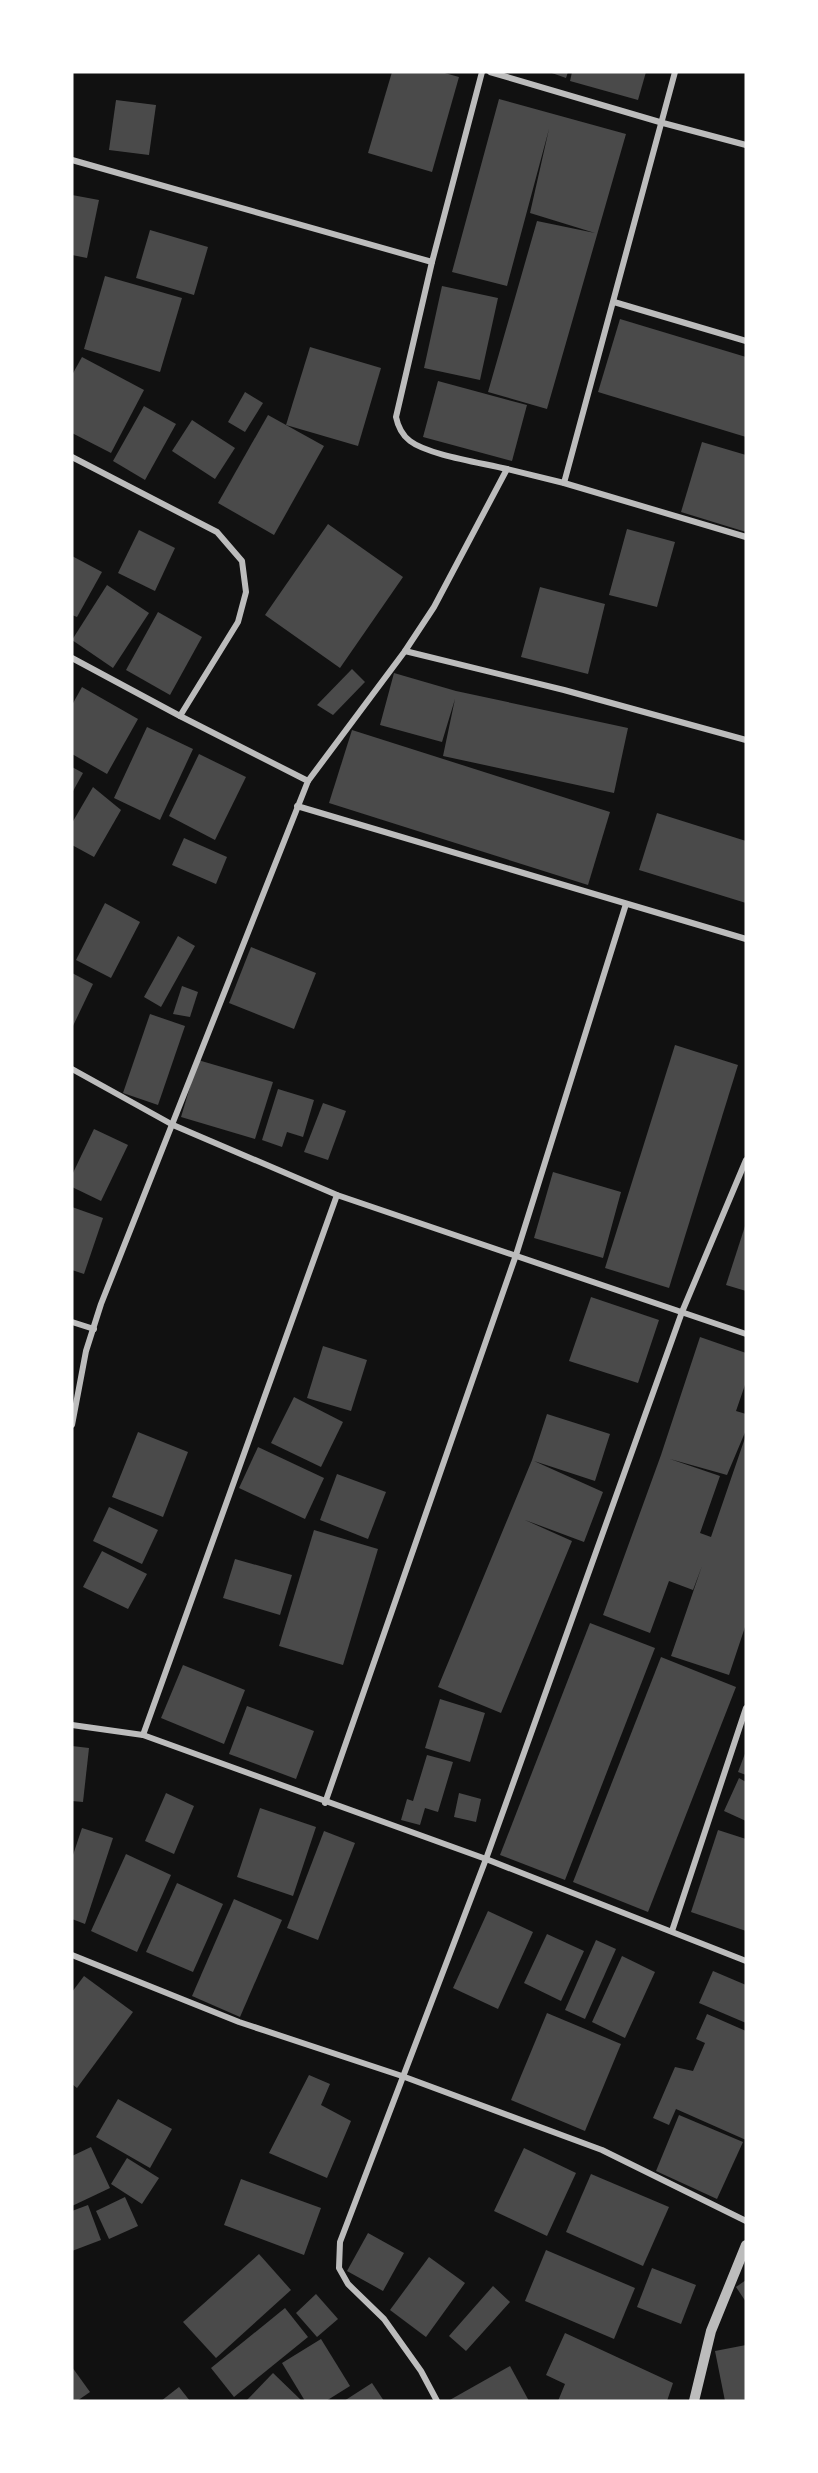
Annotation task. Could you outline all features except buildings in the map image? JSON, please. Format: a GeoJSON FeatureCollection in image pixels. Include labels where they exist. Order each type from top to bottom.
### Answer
{"type":"FeatureCollection","features":[{"type":"Feature","properties":{"kind":"street"},"geometry":{"type":"LineString","coordinates":[[482,72],[432,262],[396,417],[398,427],[410,441],[425,449],[564,483],[746,537]]}},
{"type":"Feature","properties":{"kind":"street"},"geometry":{"type":"LineString","coordinates":[[490,72],[746,145]]}},
{"type":"Feature","properties":{"kind":"street"},"geometry":{"type":"LineString","coordinates":[[564,483],[675,72]]}},
{"type":"Feature","properties":{"kind":"street"},"geometry":{"type":"LineString","coordinates":[[72,160],[432,262]]}},
{"type":"Feature","properties":{"kind":"street"},"geometry":{"type":"LineString","coordinates":[[614,302],[746,341]]}},
{"type":"Feature","properties":{"kind":"street"},"geometry":{"type":"LineString","coordinates":[[72,457],[217,532],[242,561],[246,592],[238,622],[180,716]]}},
{"type":"Feature","properties":{"kind":"street"},"geometry":{"type":"LineString","coordinates":[[72,1425],[86,1351],[101,1304],[308,781],[405,651],[434,607],[507,469]]}},
{"type":"Feature","properties":{"kind":"street"},"geometry":{"type":"LineString","coordinates":[[405,651],[564,690],[746,740]]}},
{"type":"Feature","properties":{"kind":"street"},"geometry":{"type":"LineString","coordinates":[[72,658],[308,781]]}},
{"type":"Feature","properties":{"kind":"street"},"geometry":{"type":"LineString","coordinates":[[297,806],[746,939]]}},
{"type":"Feature","properties":{"kind":"street"},"geometry":{"type":"LineString","coordinates":[[325,1803],[516,1256],[626,904]]}},
{"type":"Feature","properties":{"kind":"street"},"geometry":{"type":"LineString","coordinates":[[72,1069],[173,1125],[337,1195],[746,1334]]}},
{"type":"Feature","properties":{"kind":"street"},"geometry":{"type":"LineString","coordinates":[[437,2401],[421,2371],[384,2319],[348,2284],[339,2268],[340,2242],[486,1859],[682,1312],[746,1160]]}},
{"type":"Feature","properties":{"kind":"street"},"geometry":{"type":"LineString","coordinates":[[143,1735],[337,1195]]}},
{"type":"Feature","properties":{"kind":"street"},"geometry":{"type":"LineString","coordinates":[[72,1322],[93,1329]]}},
{"type":"Feature","properties":{"kind":"street"},"geometry":{"type":"LineString","coordinates":[[672,1931],[746,1708]]}},
{"type":"Feature","properties":{"kind":"street"},"geometry":{"type":"LineString","coordinates":[[72,1725],[143,1735],[325,1803],[486,1859],[746,1961]]}},
{"type":"Feature","properties":{"kind":"street"},"geometry":{"type":"LineString","coordinates":[[72,1955],[239,2022],[402,2076],[602,2150],[746,2221]]}},
{"type":"Feature","properties":{"kind":"street"},"geometry":{"type":"LineString","coordinates":[[694,2401],[711,2331],[746,2245]]}}]}
